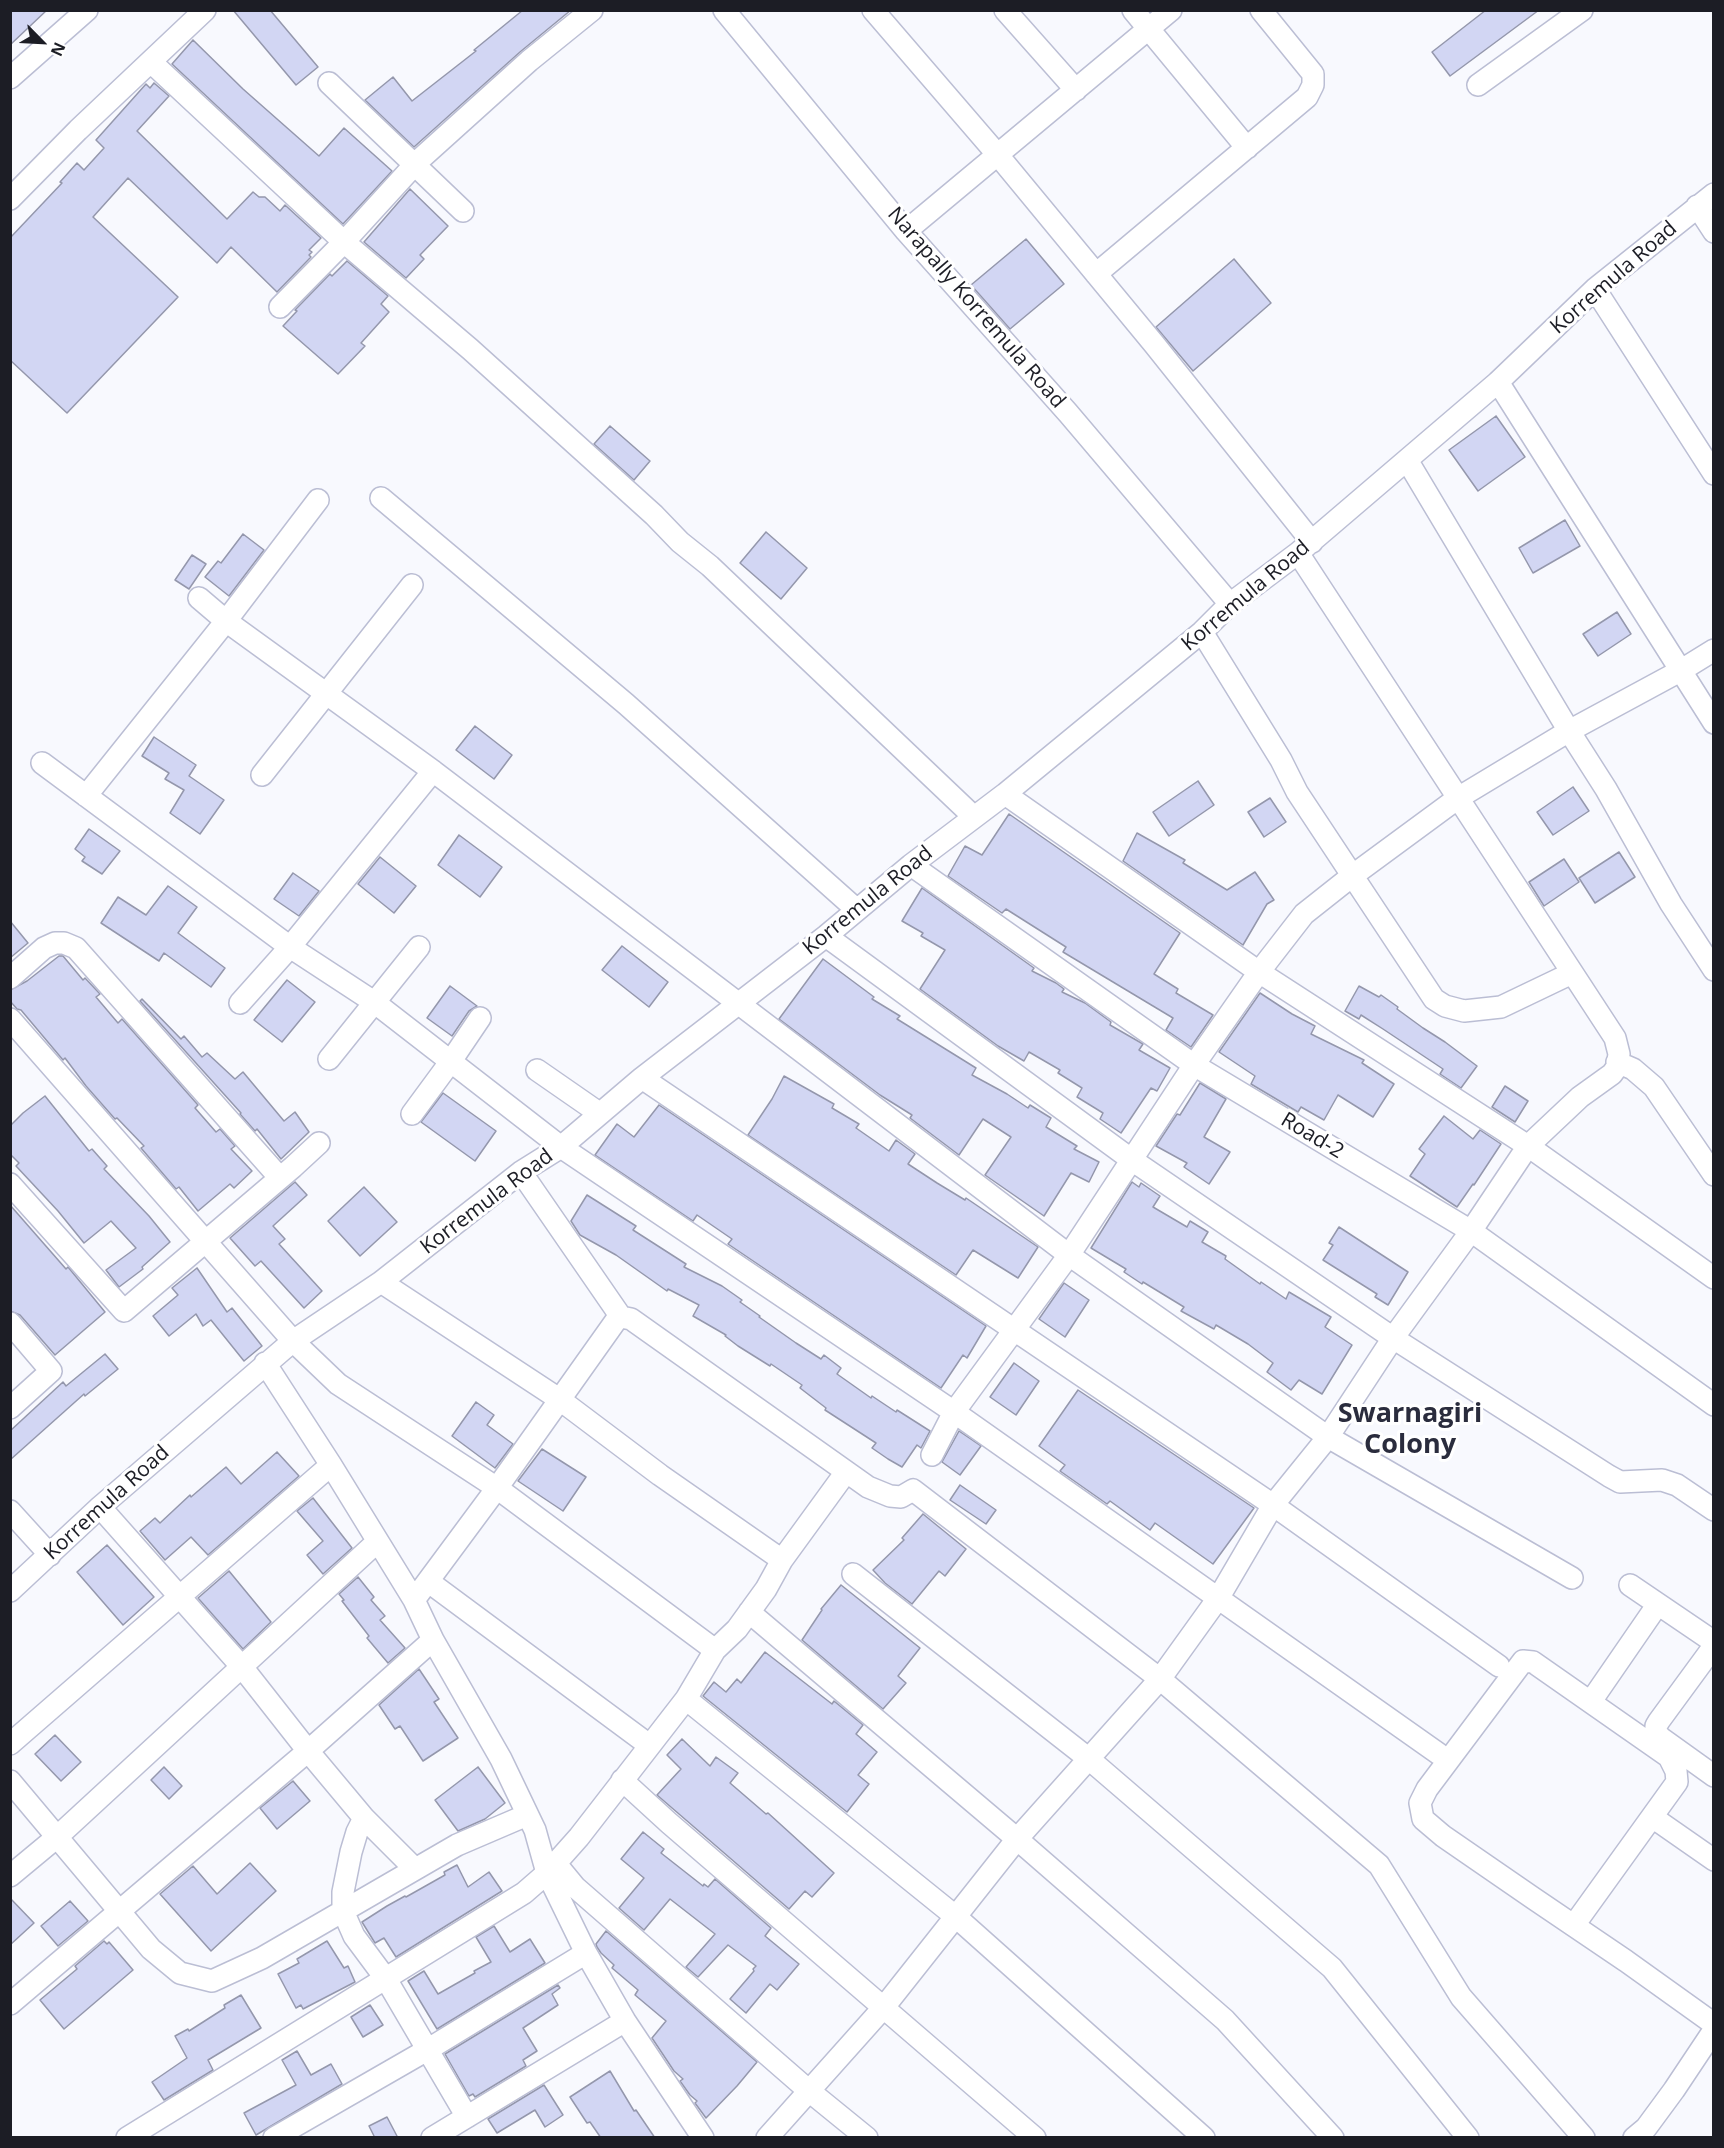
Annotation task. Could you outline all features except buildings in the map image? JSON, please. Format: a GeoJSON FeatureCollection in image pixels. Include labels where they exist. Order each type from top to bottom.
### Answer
{"type":"FeatureCollection","features":[{"type":"Feature","properties":{"kind":"street"},"geometry":{"type":"LineString","coordinates":[[10,78],[87,10]]}},
{"type":"Feature","properties":{"kind":"street"},"geometry":{"type":"LineString","coordinates":[[10,199],[78,130],[205,10]]}},
{"type":"Feature","properties":{"kind":"street"},"geometry":{"type":"LineString","coordinates":[[280,307],[344,242],[414,165],[520,68],[592,10]]}},
{"type":"Feature","properties":{"kind":"street"},"geometry":{"type":"LineString","coordinates":[[767,2138],[884,2007],[1017,1839],[1160,1679],[1220,1597],[1273,1505],[1328,1437],[1393,1338],[1471,1231],[1528,1146],[1580,1097],[1612,1074],[1619,1054],[1615,1038],[1458,798],[1305,548],[1154,344],[997,154],[873,10]]}},
{"type":"Feature","properties":{"kind":"street"},"geometry":{"type":"LineString","coordinates":[[1005,10],[1076,90]]}},
{"type":"Feature","properties":{"kind":"street"},"geometry":{"type":"LineString","coordinates":[[1133,10],[1247,148]]}},
{"type":"Feature","properties":{"kind":"street"},"geometry":{"type":"LineString","coordinates":[[906,231],[1171,10]]}},
{"type":"Feature","properties":{"kind":"street"},"geometry":{"type":"LineString","coordinates":[[1096,274],[1307,96],[1313,85],[1313,74],[1261,10]]}},
{"type":"Feature","properties":{"kind":"street"},"geometry":{"type":"LineString","coordinates":[[1478,85],[1582,10]]}},
{"type":"Feature","properties":{"kind":"street","name":"Narapally Korremula Road"},"geometry":{"type":"LineString","coordinates":[[725,11],[906,231],[1068,412],[1230,604]]}},
{"type":"Feature","properties":{"kind":"street"},"geometry":{"type":"LineString","coordinates":[[150,62],[344,242],[470,349],[654,515],[974,817]]}},
{"type":"Feature","properties":{"kind":"street"},"geometry":{"type":"LineString","coordinates":[[329,83],[463,211]]}},
{"type":"Feature","properties":{"kind":"street"},"geometry":{"type":"LineString","coordinates":[[1705,200],[1713,232]]}},
{"type":"Feature","properties":{"kind":"street","name":"Korremula Road"},"geometry":{"type":"LineString","coordinates":[[10,1591],[100,1507],[265,1363],[293,1341],[381,1282],[521,1172],[561,1147],[642,1078],[826,936],[911,865],[1005,794],[1202,632],[1230,604],[1305,548],[1498,382],[1595,290],[1705,200]]}},
{"type":"Feature","properties":{"kind":"street"},"geometry":{"type":"LineString","coordinates":[[1595,290],[1713,474]]}},
{"type":"Feature","properties":{"kind":"street"},"geometry":{"type":"LineString","coordinates":[[1498,382],[1713,723]]}},
{"type":"Feature","properties":{"kind":"street"},"geometry":{"type":"LineString","coordinates":[[1407,460],[1606,789],[1671,904],[1713,970]]}},
{"type":"Feature","properties":{"kind":"street"},"geometry":{"type":"LineString","coordinates":[[381,498],[626,704],[857,910]]}},
{"type":"Feature","properties":{"kind":"street"},"geometry":{"type":"LineString","coordinates":[[86,796],[226,621],[318,500]]}},
{"type":"Feature","properties":{"kind":"street"},"geometry":{"type":"LineString","coordinates":[[262,775],[412,585]]}},
{"type":"Feature","properties":{"kind":"street"},"geometry":{"type":"LineString","coordinates":[[199,598],[226,621],[433,771],[1069,1255],[1328,1437],[1572,1578]]}},
{"type":"Feature","properties":{"kind":"street"},"geometry":{"type":"LineString","coordinates":[[1202,632],[1281,760],[1297,792],[1434,999],[1445,1006],[1464,1011],[1501,1007],[1572,973]]}},
{"type":"Feature","properties":{"kind":"street"},"geometry":{"type":"LineString","coordinates":[[932,1455],[954,1412],[1069,1255],[1194,1065],[1259,972],[1304,914],[1458,798],[1569,731],[1680,671],[1713,650]]}},
{"type":"Feature","properties":{"kind":"street"},"geometry":{"type":"LineString","coordinates":[[42,763],[290,947],[374,1002],[561,1147],[954,1412],[1220,1597],[1439,1754]]}},
{"type":"Feature","properties":{"kind":"street"},"geometry":{"type":"LineString","coordinates":[[240,1003],[290,947],[433,771]]}},
{"type":"Feature","properties":{"kind":"street"},"geometry":{"type":"LineString","coordinates":[[1005,794],[1259,972],[1528,1146],[1713,1278]]}},
{"type":"Feature","properties":{"kind":"street","name":"Road-2"},"geometry":{"type":"LineString","coordinates":[[911,865],[1194,1065],[1471,1231],[1713,1405]]}},
{"type":"Feature","properties":{"kind":"street"},"geometry":{"type":"LineString","coordinates":[[826,936],[1132,1160],[1393,1338],[1614,1479],[1620,1482],[1662,1480],[1677,1485],[1713,1510]]}},
{"type":"Feature","properties":{"kind":"street"},"geometry":{"type":"LineString","coordinates":[[10,978],[44,948],[55,943],[64,943],[75,948],[280,1178]]}},
{"type":"Feature","properties":{"kind":"street"},"geometry":{"type":"LineString","coordinates":[[329,1059],[419,947]]}},
{"type":"Feature","properties":{"kind":"street"},"geometry":{"type":"LineString","coordinates":[[412,1114],[452,1061],[480,1018]]}},
{"type":"Feature","properties":{"kind":"street"},"geometry":{"type":"LineString","coordinates":[[10,1019],[293,1341],[338,1384],[497,1488],[652,1605],[716,1650]]}},
{"type":"Feature","properties":{"kind":"street"},"geometry":{"type":"LineString","coordinates":[[1617,1062],[1633,1069],[1654,1087],[1713,1175]]}},
{"type":"Feature","properties":{"kind":"street"},"geometry":{"type":"LineString","coordinates":[[537,1070],[599,1113]]}},
{"type":"Feature","properties":{"kind":"street"},"geometry":{"type":"LineString","coordinates":[[642,1078],[1273,1505],[1500,1666]]}},
{"type":"Feature","properties":{"kind":"street"},"geometry":{"type":"LineString","coordinates":[[10,1184],[124,1311],[319,1143]]}},
{"type":"Feature","properties":{"kind":"street"},"geometry":{"type":"LineString","coordinates":[[521,1172],[621,1317],[631,1319],[868,1487],[890,1496],[901,1497],[913,1490],[1160,1679],[1379,1865],[1461,1997],[1584,2138]]}},
{"type":"Feature","properties":{"kind":"street"},"geometry":{"type":"LineString","coordinates":[[381,1282],[560,1399],[660,1475],[782,1560]]}},
{"type":"Feature","properties":{"kind":"street"},"geometry":{"type":"LineString","coordinates":[[414,1600],[617,1319],[621,1317]]}},
{"type":"Feature","properties":{"kind":"street"},"geometry":{"type":"LineString","coordinates":[[10,1323],[51,1371],[10,1408]]}},
{"type":"Feature","properties":{"kind":"street"},"geometry":{"type":"LineString","coordinates":[[265,1363],[414,1600],[433,1640],[501,1759],[535,1830],[586,1953],[625,2021],[703,2138]]}},
{"type":"Feature","properties":{"kind":"street"},"geometry":{"type":"LineString","coordinates":[[10,1744],[331,1465]]}},
{"type":"Feature","properties":{"kind":"street"},"geometry":{"type":"LineString","coordinates":[[127,2138],[524,1893],[551,1868],[686,1699],[716,1650],[737,1629],[766,1589],[782,1560],[846,1472]]}},
{"type":"Feature","properties":{"kind":"street"},"geometry":{"type":"LineString","coordinates":[[100,1507],[242,1667],[364,1818],[414,1868]]}},
{"type":"Feature","properties":{"kind":"street"},"geometry":{"type":"LineString","coordinates":[[10,1511],[50,1555]]}},
{"type":"Feature","properties":{"kind":"street"},"geometry":{"type":"LineString","coordinates":[[10,1876],[57,1837],[377,1542]]}},
{"type":"Feature","properties":{"kind":"street"},"geometry":{"type":"LineString","coordinates":[[853,1574],[1089,1759],[1332,1968],[1468,2138]]}},
{"type":"Feature","properties":{"kind":"street"},"geometry":{"type":"LineString","coordinates":[[429,1582],[649,1745]]}},
{"type":"Feature","properties":{"kind":"street"},"geometry":{"type":"LineString","coordinates":[[1630,1585],[1713,1644],[1656,1726],[1656,1733],[1661,1738],[1713,1776]]}},
{"type":"Feature","properties":{"kind":"street"},"geometry":{"type":"LineString","coordinates":[[1596,1694],[1658,1604]]}},
{"type":"Feature","properties":{"kind":"street"},"geometry":{"type":"LineString","coordinates":[[749,1612],[1017,1839],[1225,2020],[1333,2138]]}},
{"type":"Feature","properties":{"kind":"street"},"geometry":{"type":"LineString","coordinates":[[10,2004],[121,1912],[433,1640]]}},
{"type":"Feature","properties":{"kind":"street"},"geometry":{"type":"LineString","coordinates":[[1574,1925],[1677,1782],[1676,1771],[1669,1757],[1533,1662],[1523,1661],[1427,1788],[1420,1803],[1423,1818],[1443,1836],[1574,1925],[1713,2024]]}},
{"type":"Feature","properties":{"kind":"street"},"geometry":{"type":"LineString","coordinates":[[686,1699],[956,1916],[1204,2138]]}},
{"type":"Feature","properties":{"kind":"street"},"geometry":{"type":"LineString","coordinates":[[10,1780],[152,1949],[180,1973],[212,1981],[262,1958],[457,1845],[527,1815]]}},
{"type":"Feature","properties":{"kind":"street"},"geometry":{"type":"LineString","coordinates":[[622,1780],[1035,2138]]}},
{"type":"Feature","properties":{"kind":"street"},"geometry":{"type":"LineString","coordinates":[[364,1818],[351,1852],[343,1892],[343,1911],[354,1936],[386,1979],[467,2117]]}},
{"type":"Feature","properties":{"kind":"street"},"geometry":{"type":"LineString","coordinates":[[1658,1821],[1713,1860]]}},
{"type":"Feature","properties":{"kind":"street"},"geometry":{"type":"LineString","coordinates":[[551,1868],[808,2090],[867,2138]]}},
{"type":"Feature","properties":{"kind":"street"},"geometry":{"type":"LineString","coordinates":[[274,2138],[427,2050],[586,1953]]}},
{"type":"Feature","properties":{"kind":"street"},"geometry":{"type":"LineString","coordinates":[[432,2138],[625,2021]]}},
{"type":"Feature","properties":{"kind":"street"},"geometry":{"type":"LineString","coordinates":[[1634,2138],[1646,2128],[1713,2030]]}},
{"type":"Feature","properties":{"kind":"district","name":"Swarnagiri Colony"},"geometry":{"type":"Point","coordinates":[1410,1430]}}]}
